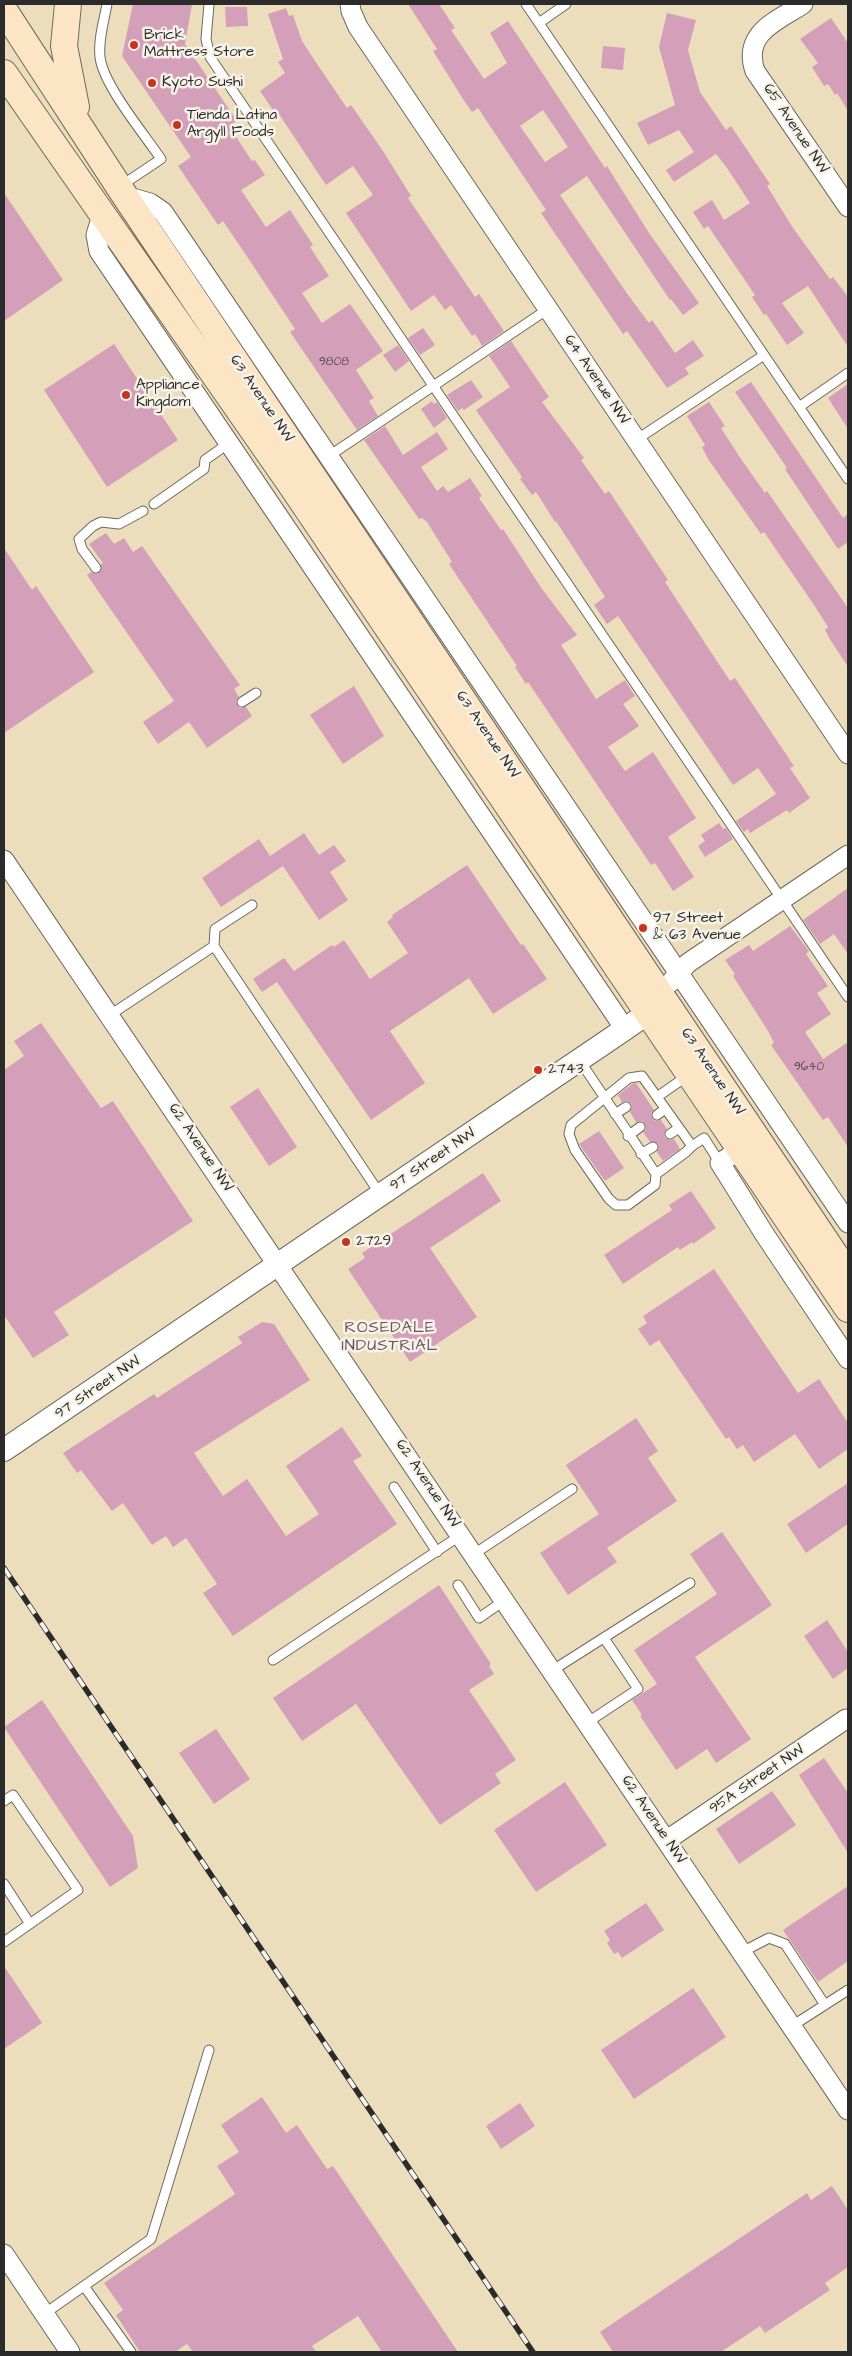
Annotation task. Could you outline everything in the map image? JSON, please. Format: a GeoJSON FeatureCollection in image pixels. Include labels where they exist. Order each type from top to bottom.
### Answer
{"type":"FeatureCollection","features":[{"type":"Feature","properties":{"kind":"main road"},"geometry":{"type":"LineString","coordinates":[[68,4],[64,46],[69,83],[81,128]]}},
{"type":"Feature","properties":{"kind":"main road","name":"63 Avenue NW"},"geometry":{"type":"LineString","coordinates":[[4,10],[654,1004],[848,1274]]}},
{"type":"Feature","properties":{"kind":"main road","name":"63 Avenue NW"},"geometry":{"type":"LineString","coordinates":[[4,72],[102,215],[277,490],[512,836],[654,1004],[729,1156],[776,1228],[848,1309]]}},
{"type":"Feature","properties":{"kind":"main road"},"geometry":{"type":"LineString","coordinates":[[4,100],[46,134]]}},
{"type":"Feature","properties":{"kind":"street","name":"64 Avenue NW"},"geometry":{"type":"LineString","coordinates":[[350,4],[358,27],[848,754]]}},
{"type":"Feature","properties":{"kind":"street","name":"65 Avenue NW"},"geometry":{"type":"LineString","coordinates":[[803,4],[762,31],[752,47],[752,63],[848,207]]}},
{"type":"Feature","properties":{"kind":"street","name":"63 Avenue NW"},"geometry":{"type":"LineString","coordinates":[[122,191],[150,203],[163,212],[848,1223]]}},
{"type":"Feature","properties":{"kind":"street","name":"63 Avenue NW"},"geometry":{"type":"LineString","coordinates":[[102,215],[96,235],[99,251],[229,443],[277,490]]}},
{"type":"Feature","properties":{"kind":"street","name":"63 Avenue NW"},"geometry":{"type":"LineString","coordinates":[[512,836],[625,1029]]}},
{"type":"Feature","properties":{"kind":"street","name":"97 Street NW"},"geometry":{"type":"LineString","coordinates":[[4,1450],[625,1029],[654,1004],[678,972],[688,963],[848,855]]}},
{"type":"Feature","properties":{"kind":"street","name":"62 Avenue NW"},"geometry":{"type":"LineString","coordinates":[[4,862],[279,1264],[848,2110]]}},
{"type":"Feature","properties":{"kind":"street","name":"63 Avenue NW"},"geometry":{"type":"LineString","coordinates":[[776,1228],[848,1359]]}},
{"type":"Feature","properties":{"kind":"street","name":"95A Street NW"},"geometry":{"type":"LineString","coordinates":[[668,1840],[846,1719]]}},
{"type":"Feature","properties":{"kind":"street"},"geometry":{"type":"LineString","coordinates":[[4,2255],[70,2352]]}},
{"type":"Feature","properties":{"kind":"lane"},"geometry":{"type":"LineString","coordinates":[[107,4],[99,48],[100,59],[110,83],[161,159],[122,191]]}},
{"type":"Feature","properties":{"kind":"lane"},"geometry":{"type":"LineString","coordinates":[[209,4],[206,39],[210,57],[848,997]]}},
{"type":"Feature","properties":{"kind":"lane"},"geometry":{"type":"LineString","coordinates":[[526,4],[848,479]]}},
{"type":"Feature","properties":{"kind":"lane"},"geometry":{"type":"LineString","coordinates":[[538,23],[566,4]]}},
{"type":"Feature","properties":{"kind":"lane"},"geometry":{"type":"LineString","coordinates":[[329,456],[548,309]]}},
{"type":"Feature","properties":{"kind":"lane"},"geometry":{"type":"LineString","coordinates":[[636,440],[764,355]]}},
{"type":"Feature","properties":{"kind":"lane"},"geometry":{"type":"LineString","coordinates":[[799,406],[848,373]]}},
{"type":"Feature","properties":{"kind":"lane"},"geometry":{"type":"LineString","coordinates":[[154,504],[204,469],[205,460],[229,443]]}},
{"type":"Feature","properties":{"kind":"lane"},"geometry":{"type":"LineString","coordinates":[[96,568],[82,549],[79,540],[85,532],[101,522],[119,524],[143,511]]}},
{"type":"Feature","properties":{"kind":"lane"},"geometry":{"type":"LineString","coordinates":[[242,702],[256,693]]}},
{"type":"Feature","properties":{"kind":"lane"},"geometry":{"type":"LineString","coordinates":[[252,905],[215,929],[214,946],[381,1195]]}},
{"type":"Feature","properties":{"kind":"lane"},"geometry":{"type":"LineString","coordinates":[[110,1015],[214,946]]}},
{"type":"Feature","properties":{"kind":"lane"},"geometry":{"type":"LineString","coordinates":[[579,1060],[604,1097],[628,1136],[656,1174],[656,1185],[628,1205],[616,1205],[609,1199],[575,1150],[568,1134],[571,1125],[604,1097],[634,1076],[642,1076],[647,1091],[657,1097],[692,1146]]}},
{"type":"Feature","properties":{"kind":"lane"},"geometry":{"type":"LineString","coordinates":[[657,1097],[689,1074]]}},
{"type":"Feature","properties":{"kind":"lane"},"geometry":{"type":"LineString","coordinates":[[614,1114],[626,1106]]}},
{"type":"Feature","properties":{"kind":"lane"},"geometry":{"type":"LineString","coordinates":[[657,1115],[666,1109]]}},
{"type":"Feature","properties":{"kind":"lane"},"geometry":{"type":"LineString","coordinates":[[628,1136],[640,1127]]}},
{"type":"Feature","properties":{"kind":"lane"},"geometry":{"type":"LineString","coordinates":[[670,1134],[678,1128]]}},
{"type":"Feature","properties":{"kind":"lane"},"geometry":{"type":"LineString","coordinates":[[656,1174],[704,1138],[729,1156]]}},
{"type":"Feature","properties":{"kind":"lane"},"geometry":{"type":"LineString","coordinates":[[642,1154],[653,1147]]}},
{"type":"Feature","properties":{"kind":"lane"},"geometry":{"type":"LineString","coordinates":[[394,1487],[437,1552]]}},
{"type":"Feature","properties":{"kind":"lane"},"geometry":{"type":"LineString","coordinates":[[474,1554],[572,1489]]}},
{"type":"Feature","properties":{"kind":"lane"},"geometry":{"type":"LineString","coordinates":[[273,1660],[461,1535]]}},
{"type":"Feature","properties":{"kind":"lane"},"geometry":{"type":"LineString","coordinates":[[553,1670],[690,1583]]}},
{"type":"Feature","properties":{"kind":"lane"},"geometry":{"type":"LineString","coordinates":[[458,1585],[479,1618],[506,1600]]}},
{"type":"Feature","properties":{"kind":"lane"},"geometry":{"type":"LineString","coordinates":[[588,1722],[638,1689],[604,1638]]}},
{"type":"Feature","properties":{"kind":"lane"},"geometry":{"type":"LineString","coordinates":[[4,1801],[13,1795],[78,1890],[4,1942]]}},
{"type":"Feature","properties":{"kind":"lane"},"geometry":{"type":"LineString","coordinates":[[4,1884],[30,1924]]}},
{"type":"Feature","properties":{"kind":"lane"},"geometry":{"type":"LineString","coordinates":[[742,1952],[769,1938],[785,1944],[825,2005]]}},
{"type":"Feature","properties":{"kind":"lane"},"geometry":{"type":"LineString","coordinates":[[792,2026],[848,1990]]}},
{"type":"Feature","properties":{"kind":"lane"},"geometry":{"type":"LineString","coordinates":[[44,2314],[151,2239],[209,2050]]}},
{"type":"Feature","properties":{"kind":"lane"},"geometry":{"type":"LineString","coordinates":[[84,2286],[131,2352]]}},
{"type":"Feature","properties":{"kind":"building"},"geometry":{"type":"Polygon","coordinates":[[[133,4],[192,4],[185,44],[237,121],[229,126],[252,161],[255,160],[265,175],[241,190],[266,227],[290,210],[313,245],[310,247],[329,276],[302,293],[322,323],[350,304],[383,351],[356,370],[374,398],[369,401],[378,416],[357,430],[290,332],[295,329],[223,221],[218,225],[178,166],[191,157],[122,56],[133,4]]]}},
{"type":"Feature","properties":{"kind":"building"},"geometry":{"type":"Polygon","coordinates":[[[408,4],[439,4],[455,28],[451,30],[484,79],[507,63],[490,33],[508,21],[605,168],[607,166],[649,233],[699,303],[683,315],[670,300],[587,176],[560,195],[626,292],[649,323],[652,320],[675,353],[693,340],[704,356],[685,368],[689,374],[667,388],[627,331],[623,334],[541,213],[546,210],[478,108],[472,112],[463,99],[433,51],[437,49],[408,4]],[[543,110],[520,126],[545,162],[568,147],[543,110]]]}},
{"type":"Feature","properties":{"kind":"building"},"geometry":{"type":"Polygon","coordinates":[[[225,7],[247,7],[248,26],[226,27],[225,7]]]}},
{"type":"Feature","properties":{"kind":"building"},"geometry":{"type":"Polygon","coordinates":[[[286,8],[289,16],[293,15],[302,41],[315,61],[347,108],[351,105],[383,151],[411,196],[408,198],[475,297],[479,294],[504,331],[482,346],[475,334],[472,336],[451,305],[445,310],[434,295],[411,311],[346,213],[373,195],[353,166],[326,185],[275,108],[273,110],[260,91],[285,73],[278,62],[283,59],[268,14],[286,8]]]}},
{"type":"Feature","properties":{"kind":"building"},"geometry":{"type":"Polygon","coordinates":[[[667,13],[696,20],[688,50],[700,92],[726,130],[731,126],[770,184],[767,186],[793,228],[830,279],[833,277],[848,297],[848,347],[808,286],[782,303],[804,333],[787,345],[752,297],[755,295],[708,226],[704,229],[693,212],[712,200],[724,220],[750,203],[716,154],[674,182],[666,170],[694,152],[679,130],[648,145],[637,123],[675,105],[659,47],[667,13]]]}},
{"type":"Feature","properties":{"kind":"building"},"geometry":{"type":"Polygon","coordinates":[[[831,18],[848,43],[848,111],[837,93],[835,95],[828,84],[824,86],[812,67],[818,63],[800,39],[831,18]]]}},
{"type":"Feature","properties":{"kind":"building"},"geometry":{"type":"Polygon","coordinates":[[[603,46],[625,48],[623,70],[601,68],[603,46]]]}},
{"type":"Feature","properties":{"kind":"building"},"geometry":{"type":"Polygon","coordinates":[[[4,193],[63,280],[4,321],[4,193]]]}},
{"type":"Feature","properties":{"kind":"building"},"geometry":{"type":"Polygon","coordinates":[[[423,328],[435,345],[420,355],[408,338],[423,328]]]}},
{"type":"Feature","properties":{"kind":"building"},"geometry":{"type":"Polygon","coordinates":[[[511,341],[549,397],[542,402],[584,458],[581,460],[605,494],[609,491],[668,580],[665,582],[730,681],[735,678],[794,766],[790,768],[810,798],[789,813],[787,810],[750,833],[748,829],[744,832],[736,821],[776,794],[758,768],[733,785],[618,616],[607,624],[594,605],[605,597],[536,492],[532,495],[520,479],[522,477],[476,410],[510,387],[489,356],[511,341]]]}},
{"type":"Feature","properties":{"kind":"building"},"geometry":{"type":"Polygon","coordinates":[[[114,344],[178,440],[107,487],[44,390],[114,344]]]}},
{"type":"Feature","properties":{"kind":"building"},"geometry":{"type":"Polygon","coordinates":[[[398,345],[409,361],[395,372],[383,355],[398,345]]]}},
{"type":"Feature","properties":{"kind":"building"},"geometry":{"type":"Polygon","coordinates":[[[471,380],[483,397],[464,410],[462,408],[458,411],[447,395],[471,380]]]}},
{"type":"Feature","properties":{"kind":"building"},"geometry":{"type":"Polygon","coordinates":[[[751,382],[843,518],[848,514],[848,542],[838,549],[785,469],[787,468],[735,392],[751,382]]]}},
{"type":"Feature","properties":{"kind":"building"},"geometry":{"type":"Polygon","coordinates":[[[848,384],[848,429],[828,398],[848,384]]]}},
{"type":"Feature","properties":{"kind":"building"},"geometry":{"type":"Polygon","coordinates":[[[432,401],[434,404],[437,402],[447,418],[434,428],[421,409],[432,401]]]}},
{"type":"Feature","properties":{"kind":"building"},"geometry":{"type":"Polygon","coordinates":[[[709,402],[725,426],[721,428],[741,459],[765,493],[767,491],[848,608],[848,667],[825,630],[828,627],[816,608],[764,532],[761,534],[708,459],[702,447],[705,445],[687,416],[709,402]]]}},
{"type":"Feature","properties":{"kind":"building"},"geometry":{"type":"Polygon","coordinates":[[[385,426],[403,455],[437,432],[448,449],[421,467],[437,491],[443,486],[448,492],[470,478],[482,496],[479,498],[501,530],[503,529],[542,589],[577,635],[561,645],[596,699],[625,680],[635,696],[623,704],[639,726],[608,747],[625,771],[653,752],[696,818],[668,837],[694,877],[673,891],[655,863],[651,865],[528,682],[526,684],[515,667],[517,666],[449,564],[452,562],[427,522],[422,518],[419,519],[364,440],[385,426]]]}},
{"type":"Feature","properties":{"kind":"building"},"geometry":{"type":"Polygon","coordinates":[[[106,533],[114,544],[124,538],[133,552],[142,546],[240,685],[234,689],[239,697],[236,700],[237,705],[240,708],[246,707],[252,716],[207,748],[189,722],[158,744],[143,722],[174,701],[87,575],[91,572],[97,574],[101,571],[101,564],[103,563],[89,544],[106,533]]]}},
{"type":"Feature","properties":{"kind":"building"},"geometry":{"type":"Polygon","coordinates":[[[4,548],[32,590],[36,586],[94,672],[4,733],[4,548]]]}},
{"type":"Feature","properties":{"kind":"building"},"geometry":{"type":"Polygon","coordinates":[[[354,686],[384,736],[343,764],[310,715],[354,686]]]}},
{"type":"Feature","properties":{"kind":"building"},"geometry":{"type":"Polygon","coordinates":[[[719,823],[723,829],[726,828],[733,839],[705,857],[698,846],[705,841],[701,835],[719,823]]]}},
{"type":"Feature","properties":{"kind":"building"},"geometry":{"type":"Polygon","coordinates":[[[304,833],[319,855],[334,845],[346,861],[330,872],[348,900],[319,920],[283,866],[221,907],[202,878],[259,839],[270,856],[304,833]]]}},
{"type":"Feature","properties":{"kind":"building"},"geometry":{"type":"Polygon","coordinates":[[[467,865],[521,945],[523,944],[547,979],[493,1014],[469,978],[390,1031],[425,1083],[371,1120],[277,982],[262,992],[253,979],[284,958],[294,971],[332,945],[334,947],[344,940],[370,979],[408,953],[387,922],[393,917],[392,915],[467,865]]]}},
{"type":"Feature","properties":{"kind":"building"},"geometry":{"type":"Polygon","coordinates":[[[848,888],[848,954],[834,934],[820,944],[803,920],[848,888]]]}},
{"type":"Feature","properties":{"kind":"building"},"geometry":{"type":"Polygon","coordinates":[[[790,926],[809,951],[806,954],[828,986],[817,993],[831,1014],[805,1032],[823,1059],[848,1042],[848,1147],[828,1117],[823,1120],[771,1045],[774,1043],[768,1031],[725,960],[749,945],[753,951],[790,926]]]}},
{"type":"Feature","properties":{"kind":"building"},"geometry":{"type":"Polygon","coordinates":[[[41,1023],[101,1108],[113,1101],[193,1221],[54,1312],[69,1335],[33,1358],[4,1315],[4,1070],[24,1056],[14,1041],[41,1023]]]}},
{"type":"Feature","properties":{"kind":"building"},"geometry":{"type":"Polygon","coordinates":[[[636,1083],[654,1110],[651,1113],[652,1118],[655,1121],[661,1120],[667,1129],[664,1134],[665,1138],[674,1139],[680,1149],[663,1161],[657,1152],[658,1143],[650,1142],[643,1132],[646,1129],[645,1124],[642,1121],[636,1122],[630,1112],[631,1103],[622,1102],[618,1095],[636,1083]]]}},
{"type":"Feature","properties":{"kind":"building"},"geometry":{"type":"Polygon","coordinates":[[[258,1088],[297,1147],[269,1166],[230,1107],[258,1088]]]}},
{"type":"Feature","properties":{"kind":"building"},"geometry":{"type":"Polygon","coordinates":[[[599,1131],[624,1168],[605,1181],[579,1144],[599,1131]]]}},
{"type":"Feature","properties":{"kind":"building"},"geometry":{"type":"Polygon","coordinates":[[[483,1173],[501,1201],[430,1248],[477,1317],[410,1362],[348,1269],[365,1258],[362,1253],[483,1173]]]}},
{"type":"Feature","properties":{"kind":"building"},"geometry":{"type":"Polygon","coordinates":[[[691,1191],[716,1228],[693,1244],[692,1242],[680,1250],[678,1247],[623,1284],[604,1255],[672,1210],[669,1205],[691,1191]]]}},
{"type":"Feature","properties":{"kind":"building"},"geometry":{"type":"Polygon","coordinates":[[[714,1269],[798,1393],[819,1379],[848,1423],[848,1449],[819,1469],[795,1434],[754,1462],[743,1445],[737,1449],[729,1437],[726,1439],[659,1340],[650,1346],[638,1329],[647,1323],[643,1316],[714,1269]]]}},
{"type":"Feature","properties":{"kind":"building"},"geometry":{"type":"Polygon","coordinates":[[[262,1322],[274,1324],[310,1380],[194,1453],[223,1496],[247,1479],[286,1536],[319,1514],[286,1466],[342,1427],[362,1456],[353,1461],[397,1524],[233,1636],[203,1593],[217,1584],[186,1538],[173,1547],[166,1536],[152,1545],[123,1503],[112,1511],[81,1470],[77,1473],[63,1453],[154,1394],[157,1398],[242,1343],[238,1337],[262,1322]]]}},
{"type":"Feature","properties":{"kind":"building"},"geometry":{"type":"Polygon","coordinates":[[[636,1418],[658,1451],[648,1458],[677,1501],[607,1548],[617,1562],[568,1595],[540,1553],[599,1514],[566,1465],[636,1418]]]}},
{"type":"Feature","properties":{"kind":"building"},"geometry":{"type":"Polygon","coordinates":[[[848,1483],[848,1524],[806,1553],[787,1524],[848,1483]]]}},
{"type":"Feature","properties":{"kind":"building"},"geometry":{"type":"Polygon","coordinates":[[[722,1532],[772,1605],[695,1657],[751,1739],[716,1763],[707,1749],[676,1770],[640,1716],[642,1715],[632,1700],[657,1684],[634,1650],[717,1594],[690,1554],[722,1532]]]}},
{"type":"Feature","properties":{"kind":"building"},"geometry":{"type":"Polygon","coordinates":[[[439,1585],[491,1664],[489,1666],[494,1674],[469,1690],[516,1760],[495,1774],[501,1783],[440,1825],[356,1704],[302,1741],[273,1698],[439,1585]]]}},
{"type":"Feature","properties":{"kind":"building"},"geometry":{"type":"Polygon","coordinates":[[[827,1620],[848,1652],[848,1668],[833,1679],[804,1636],[827,1620]]]}},
{"type":"Feature","properties":{"kind":"building"},"geometry":{"type":"Polygon","coordinates":[[[42,1700],[133,1836],[138,1868],[110,1887],[4,1727],[42,1700]]]}},
{"type":"Feature","properties":{"kind":"building"},"geometry":{"type":"Polygon","coordinates":[[[216,1729],[250,1779],[214,1804],[179,1753],[216,1729]]]}},
{"type":"Feature","properties":{"kind":"building"},"geometry":{"type":"Polygon","coordinates":[[[824,1758],[848,1793],[848,1853],[799,1775],[824,1758]]]}},
{"type":"Feature","properties":{"kind":"building"},"geometry":{"type":"Polygon","coordinates":[[[565,1782],[607,1845],[536,1892],[494,1830],[565,1782]]]}},
{"type":"Feature","properties":{"kind":"building"},"geometry":{"type":"Polygon","coordinates":[[[772,1791],[796,1825],[739,1864],[716,1829],[772,1791]]]}},
{"type":"Feature","properties":{"kind":"building"},"geometry":{"type":"Polygon","coordinates":[[[848,1886],[848,1961],[818,1982],[783,1930],[848,1886]]]}},
{"type":"Feature","properties":{"kind":"building"},"geometry":{"type":"Polygon","coordinates":[[[646,1903],[664,1930],[622,1958],[618,1952],[614,1954],[607,1943],[610,1940],[604,1931],[646,1903]]]}},
{"type":"Feature","properties":{"kind":"building"},"geometry":{"type":"Polygon","coordinates":[[[4,1966],[42,2023],[4,2049],[4,1966]]]}},
{"type":"Feature","properties":{"kind":"building"},"geometry":{"type":"Polygon","coordinates":[[[693,1988],[726,2037],[634,2099],[601,2050],[693,1988]]]}},
{"type":"Feature","properties":{"kind":"building"},"geometry":{"type":"Polygon","coordinates":[[[262,2097],[286,2133],[297,2125],[327,2169],[333,2166],[458,2352],[382,2352],[358,2316],[312,2346],[316,2352],[193,2352],[187,2344],[175,2352],[140,2352],[116,2315],[123,2310],[104,2283],[235,2194],[217,2166],[239,2152],[221,2125],[262,2097]]]}},
{"type":"Feature","properties":{"kind":"building"},"geometry":{"type":"Polygon","coordinates":[[[520,2103],[535,2126],[501,2149],[486,2126],[520,2103]]]}},
{"type":"Feature","properties":{"kind":"building"},"geometry":{"type":"Polygon","coordinates":[[[832,2186],[848,2210],[848,2267],[825,2283],[830,2290],[765,2333],[760,2326],[721,2352],[613,2352],[600,2332],[807,2193],[811,2200],[832,2186]]]}},
{"type":"Feature","properties":{"kind":"railway"},"geometry":{"type":"LineString","coordinates":[[4,1568],[533,2352]]}},
{"type":"Feature","properties":{"kind":"place","name":"Brick Mattress Store"},"geometry":{"type":"Point","coordinates":[134,45]}},
{"type":"Feature","properties":{"kind":"place","name":"Kyoto Sushi"},"geometry":{"type":"Point","coordinates":[152,83]}},
{"type":"Feature","properties":{"kind":"place","name":"Tienda Latina Argyll Foods"},"geometry":{"type":"Point","coordinates":[177,125]}},
{"type":"Feature","properties":{"kind":"place","name":"Appliance Kingdom"},"geometry":{"type":"Point","coordinates":[126,395]}},
{"type":"Feature","properties":{"kind":"place","name":"97 Street & 63 Avenue"},"geometry":{"type":"Point","coordinates":[643,928]}},
{"type":"Feature","properties":{"kind":"place","name":"2743"},"geometry":{"type":"Point","coordinates":[538,1070]}},
{"type":"Feature","properties":{"kind":"place","name":"2729"},"geometry":{"type":"Point","coordinates":[346,1242]}},
{"type":"Feature","properties":{"kind":"district","name":"ROSEDALE INDUSTRIAL"},"geometry":{"type":"Point","coordinates":[390,1338]}}]}
